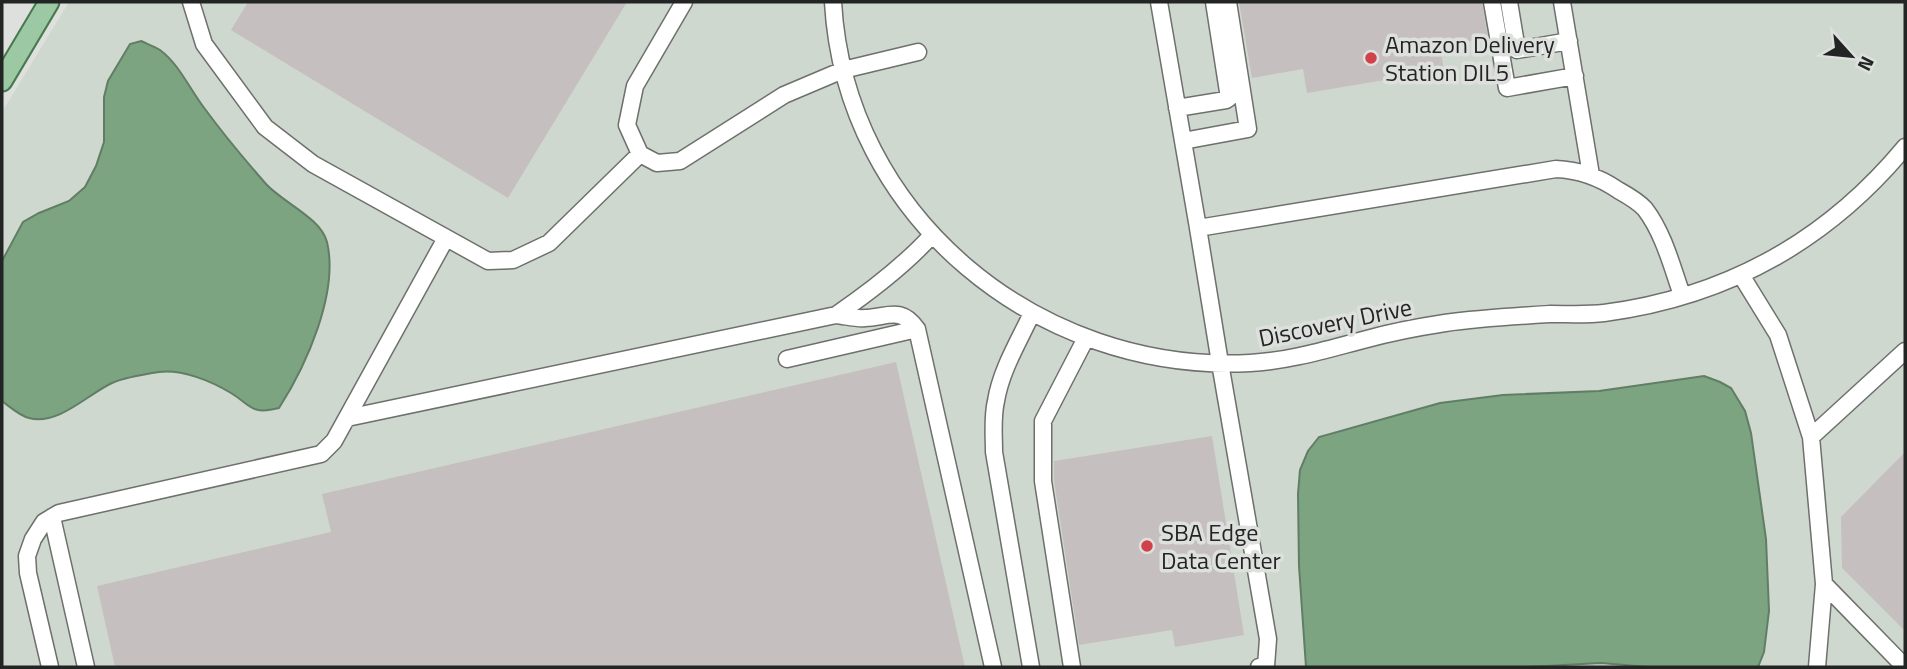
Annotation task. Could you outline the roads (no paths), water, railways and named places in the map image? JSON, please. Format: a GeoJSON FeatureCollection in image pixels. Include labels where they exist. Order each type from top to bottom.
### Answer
{"type":"FeatureCollection","features":[{"type":"Feature","properties":{"kind":"main road"},"geometry":{"type":"LineString","coordinates":[[2,81],[49,2]]}},
{"type":"Feature","properties":{"kind":"street"},"geometry":{"type":"LineString","coordinates":[[191,2],[204,44],[265,127],[313,164],[488,261],[513,260],[549,243],[640,153]]}},
{"type":"Feature","properties":{"kind":"street"},"geometry":{"type":"LineString","coordinates":[[684,2],[635,86],[627,125],[640,153],[657,163],[680,161],[784,95],[843,71],[918,52]]}},
{"type":"Feature","properties":{"kind":"street","name":"Discovery Drive"},"geometry":{"type":"LineString","coordinates":[[833,2],[843,71],[849,92],[879,162],[932,235],[956,259],[1013,303],[1086,338],[1130,353],[1161,359],[1251,363],[1295,357],[1370,338],[1447,323],[1497,317],[1602,313],[1652,304],[1741,275],[1777,257],[1809,237],[1867,190],[1905,147]]}},
{"type":"Feature","properties":{"kind":"street"},"geometry":{"type":"LineString","coordinates":[[1159,2],[1268,639],[1266,666],[1259,667]]}},
{"type":"Feature","properties":{"kind":"street"},"geometry":{"type":"LineString","coordinates":[[1177,108],[1229,98],[1214,2]]}},
{"type":"Feature","properties":{"kind":"street"},"geometry":{"type":"LineString","coordinates":[[1183,141],[1248,129],[1228,2]]}},
{"type":"Feature","properties":{"kind":"street"},"geometry":{"type":"LineString","coordinates":[[1492,2],[1507,88],[1575,76]]}},
{"type":"Feature","properties":{"kind":"street"},"geometry":{"type":"LineString","coordinates":[[1509,2],[1517,50],[1569,41]]}},
{"type":"Feature","properties":{"kind":"street"},"geometry":{"type":"LineString","coordinates":[[1562,2],[1591,175]]}},
{"type":"Feature","properties":{"kind":"street"},"geometry":{"type":"LineString","coordinates":[[1198,229],[1556,169],[1577,171],[1605,181],[1644,208],[1664,245],[1682,295]]}},
{"type":"Feature","properties":{"kind":"street"},"geometry":{"type":"LineString","coordinates":[[836,315],[892,274],[932,235]]}},
{"type":"Feature","properties":{"kind":"street"},"geometry":{"type":"LineString","coordinates":[[50,667],[28,573],[27,556],[33,539],[44,522],[59,513],[321,454],[334,441],[446,238]]}},
{"type":"Feature","properties":{"kind":"street"},"geometry":{"type":"LineString","coordinates":[[1741,275],[1778,335],[1811,437],[1824,584],[1817,667]]}},
{"type":"Feature","properties":{"kind":"street"},"geometry":{"type":"LineString","coordinates":[[1031,667],[994,452],[993,423],[1002,378],[1032,313]]}},
{"type":"Feature","properties":{"kind":"street"},"geometry":{"type":"LineString","coordinates":[[347,418],[836,315],[864,319],[896,314],[911,320],[917,328],[993,667]]}},
{"type":"Feature","properties":{"kind":"street"},"geometry":{"type":"LineString","coordinates":[[787,359],[917,328]]}},
{"type":"Feature","properties":{"kind":"street"},"geometry":{"type":"LineString","coordinates":[[1072,667],[1043,481],[1043,421],[1086,338]]}},
{"type":"Feature","properties":{"kind":"street"},"geometry":{"type":"LineString","coordinates":[[1811,437],[1905,351]]}},
{"type":"Feature","properties":{"kind":"street"},"geometry":{"type":"LineString","coordinates":[[52,517],[86,667]]}},
{"type":"Feature","properties":{"kind":"street"},"geometry":{"type":"LineString","coordinates":[[1824,584],[1905,667]]}},
{"type":"Feature","properties":{"kind":"place","name":"Amazon Delivery Station DIL5"},"geometry":{"type":"Point","coordinates":[1371,58]}},
{"type":"Feature","properties":{"kind":"place","name":"SBA Edge Data Center"},"geometry":{"type":"Point","coordinates":[1147,546]}}]}
